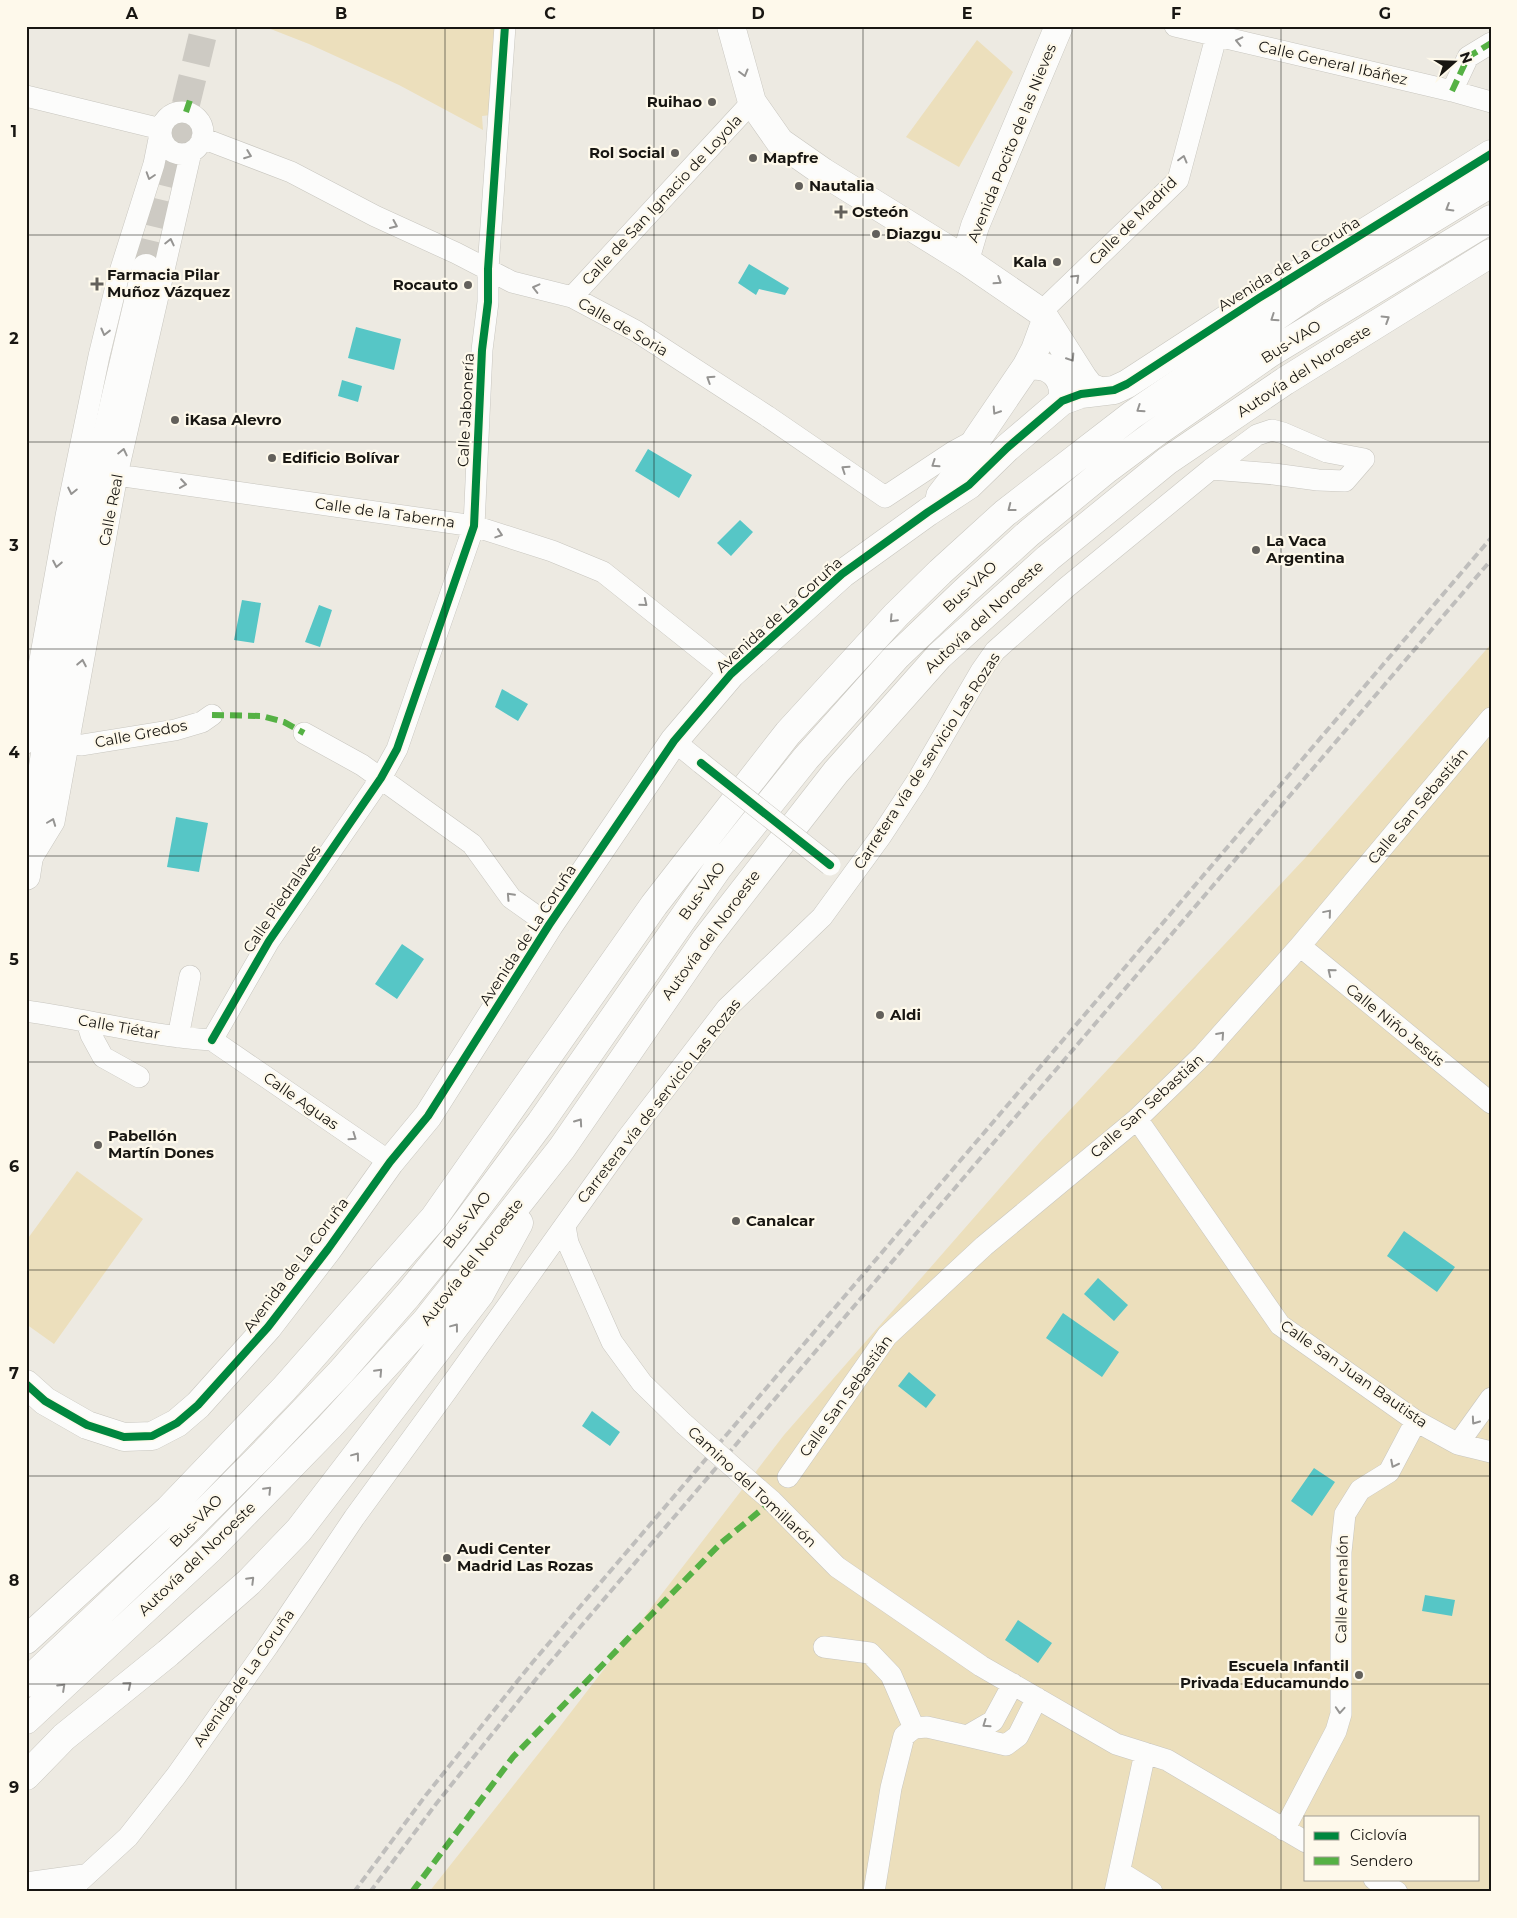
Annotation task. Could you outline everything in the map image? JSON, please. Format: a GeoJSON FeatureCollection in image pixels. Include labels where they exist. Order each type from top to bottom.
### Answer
{"type":"FeatureCollection","features":[{"type":"Feature","properties":{"kind":"main road"},"geometry":{"type":"LineString","coordinates":[[731,26],[752,102],[780,142],[823,172],[1017,294],[1043,316],[1083,378],[1090,387],[1100,391]]}},
{"type":"Feature","properties":{"kind":"main road","name":"Avenida Pocito de las Nieves"},"geometry":{"type":"LineString","coordinates":[[965,260],[975,226],[1059,26]]}},
{"type":"Feature","properties":{"kind":"main road","name":"Avenida de La Coruña"},"geometry":{"type":"LineString","coordinates":[[32,1394],[87,1425],[124,1437],[152,1436],[177,1424],[198,1405],[268,1327],[328,1249],[390,1162],[428,1116],[549,925],[674,741],[731,674],[842,574],[969,485],[1007,448],[1057,405],[1072,397],[1114,390],[1127,384],[1259,298],[1491,154]]}},
{"type":"Feature","properties":{"kind":"main road"},"geometry":{"type":"LineString","coordinates":[[26,1640],[169,1509],[284,1389],[434,1218],[654,905],[788,733],[896,615],[1005,513],[1132,415],[1314,290],[1491,183]]}},
{"type":"Feature","properties":{"kind":"main road","name":"Bus-VAO"},"geometry":{"type":"LineString","coordinates":[[26,1683],[176,1541],[253,1464],[341,1372],[408,1295],[456,1236],[541,1122],[718,868],[806,758],[896,658],[965,591],[1029,533],[1107,469],[1154,434],[1270,353],[1491,219]]}},
{"type":"Feature","properties":{"kind":"main road","name":"Autovía del Noroeste"},"geometry":{"type":"LineString","coordinates":[[26,1720],[210,1549],[329,1427],[426,1321],[562,1148],[706,939],[836,772],[938,656],[1048,558],[1167,461],[1285,381],[1491,254]]}},
{"type":"Feature","properties":{"kind":"main road","name":"Calle Real"},"geometry":{"type":"LineString","coordinates":[[27,865],[81,544],[146,268]]}},
{"type":"Feature","properties":{"kind":"main road","name":"Avenida de La Coruña"},"geometry":{"type":"LineString","coordinates":[[928,512],[957,474],[977,439],[1026,367],[1035,350],[1043,316]]}},
{"type":"Feature","properties":{"kind":"main road"},"geometry":{"type":"LineString","coordinates":[[1026,367],[1033,365],[1047,366],[1056,373],[1062,385],[1057,405]]}},
{"type":"Feature","properties":{"kind":"main road"},"geometry":{"type":"LineString","coordinates":[[26,1776],[64,1737],[168,1653],[249,1582],[299,1530],[480,1294],[562,1148]]}},
{"type":"Feature","properties":{"kind":"street","name":"Calle Jabonería"},"geometry":{"type":"LineString","coordinates":[[381,778],[397,748],[474,526],[482,350],[488,302],[488,269],[505,26]]}},
{"type":"Feature","properties":{"kind":"street","name":"Calle General Ibáñez"},"geometry":{"type":"LineString","coordinates":[[1175,26],[1218,31],[1491,102]]}},
{"type":"Feature","properties":{"kind":"street","name":"Calle de Madrid"},"geometry":{"type":"LineString","coordinates":[[1043,316],[1178,180],[1218,31]]}},
{"type":"Feature","properties":{"kind":"street"},"geometry":{"type":"LineString","coordinates":[[1452,91],[1468,57],[1491,43]]}},
{"type":"Feature","properties":{"kind":"street"},"geometry":{"type":"LineString","coordinates":[[26,83],[155,117],[164,124]]}},
{"type":"Feature","properties":{"kind":"street"},"geometry":{"type":"LineString","coordinates":[[26,96],[164,124]]}},
{"type":"Feature","properties":{"kind":"street","name":"Calle de San Ignacio de Loyola"},"geometry":{"type":"LineString","coordinates":[[572,298],[752,102]]}},
{"type":"Feature","properties":{"kind":"street"},"geometry":{"type":"LineString","coordinates":[[26,743],[28,715],[66,516],[99,356],[118,278],[154,164],[164,124],[176,113],[186,112],[192,114],[200,124],[197,145],[178,153],[172,151],[163,142],[164,124]]}},
{"type":"Feature","properties":{"kind":"street","name":"Calle de Soria"},"geometry":{"type":"LineString","coordinates":[[197,145],[291,172],[376,216],[512,282],[572,298],[636,331],[767,416],[885,497],[953,452],[977,439]]}},
{"type":"Feature","properties":{"kind":"street","name":"Calle Real"},"geometry":{"type":"LineString","coordinates":[[27,865],[54,822],[117,475],[197,145]]}},
{"type":"Feature","properties":{"kind":"street","name":"Carretera vía de servicio Las Rozas"},"geometry":{"type":"LineString","coordinates":[[565,1226],[625,1141],[727,1008],[822,917],[881,836],[917,781],[981,671],[995,651],[1067,587],[1211,469],[1257,434],[1272,430],[1327,452],[1364,459],[1345,481],[1318,480],[1251,471],[1211,469]]}},
{"type":"Feature","properties":{"kind":"street","name":"Calle de la Taberna"},"geometry":{"type":"LineString","coordinates":[[117,475],[474,526],[552,551],[603,572],[731,674]]}},
{"type":"Feature","properties":{"kind":"street","name":"Calle Gredos"},"geometry":{"type":"LineString","coordinates":[[67,744],[82,745],[175,730],[202,722],[212,715]]}},
{"type":"Feature","properties":{"kind":"street","name":"Calle San Sebastián"},"geometry":{"type":"LineString","coordinates":[[788,1476],[887,1336],[984,1246],[1137,1119],[1203,1055],[1487,732]]}},
{"type":"Feature","properties":{"kind":"street"},"geometry":{"type":"LineString","coordinates":[[304,733],[332,747],[381,778],[472,844],[511,898],[549,925]]}},
{"type":"Feature","properties":{"kind":"street"},"geometry":{"type":"LineString","coordinates":[[674,741],[830,865],[848,882]]}},
{"type":"Feature","properties":{"kind":"street","name":"Calle Piedralaves"},"geometry":{"type":"LineString","coordinates":[[212,1040],[269,941],[381,778]]}},
{"type":"Feature","properties":{"kind":"street","name":"Calle Niño Jesús"},"geometry":{"type":"LineString","coordinates":[[1300,946],[1491,1104]]}},
{"type":"Feature","properties":{"kind":"street"},"geometry":{"type":"LineString","coordinates":[[178,1037],[190,976]]}},
{"type":"Feature","properties":{"kind":"street","name":"Calle Tiétar"},"geometry":{"type":"LineString","coordinates":[[26,1011],[178,1037],[212,1040]]}},
{"type":"Feature","properties":{"kind":"street"},"geometry":{"type":"LineString","coordinates":[[87,1022],[91,1035],[103,1057],[139,1077]]}},
{"type":"Feature","properties":{"kind":"street","name":"Calle Aguas"},"geometry":{"type":"LineString","coordinates":[[212,1040],[390,1162]]}},
{"type":"Feature","properties":{"kind":"street","name":"Calle San Juan Bautista"},"geometry":{"type":"LineString","coordinates":[[1137,1119],[1280,1326],[1416,1421],[1458,1444],[1491,1452]]}},
{"type":"Feature","properties":{"kind":"street","name":"Camino del Tomillarón"},"geometry":{"type":"LineString","coordinates":[[565,1226],[568,1242],[612,1342],[642,1383],[684,1424],[772,1500],[838,1567],[981,1666],[1116,1744],[1167,1760],[1304,1841]]}},
{"type":"Feature","properties":{"kind":"street","name":"Avenida de La Coruña"},"geometry":{"type":"LineString","coordinates":[[68,1892],[128,1837],[176,1776],[268,1646],[354,1518],[565,1226]]}},
{"type":"Feature","properties":{"kind":"street"},"geometry":{"type":"LineString","coordinates":[[1458,1444],[1491,1398]]}},
{"type":"Feature","properties":{"kind":"street","name":"Calle Arenalón"},"geometry":{"type":"LineString","coordinates":[[1284,1830],[1336,1731],[1341,1714],[1341,1552],[1345,1514],[1360,1490],[1389,1472],[1416,1421]]}},
{"type":"Feature","properties":{"kind":"street"},"geometry":{"type":"LineString","coordinates":[[824,1647],[870,1653],[891,1675],[914,1728]]}},
{"type":"Feature","properties":{"kind":"street"},"geometry":{"type":"LineString","coordinates":[[967,1736],[993,1720],[1013,1684]]}},
{"type":"Feature","properties":{"kind":"street"},"geometry":{"type":"LineString","coordinates":[[874,1892],[891,1788],[904,1736],[914,1728],[927,1727],[1006,1745],[1018,1736],[1037,1698]]}},
{"type":"Feature","properties":{"kind":"street"},"geometry":{"type":"LineString","coordinates":[[1145,1753],[1118,1882],[1152,1892]]}},
{"type":"Feature","properties":{"kind":"street"},"geometry":{"type":"LineString","coordinates":[[26,1883],[84,1876]]}},
{"type":"Feature","properties":{"kind":"street"},"geometry":{"type":"LineString","coordinates":[[1376,1880],[1397,1892]]}},
{"type":"Feature","properties":{"kind":"shaded area"},"geometry":{"type":"Polygon","coordinates":[[[263,26],[498,26],[491,115],[482,116],[483,130],[399,85],[309,44],[263,26]]]}},
{"type":"Feature","properties":{"kind":"shaded area"},"geometry":{"type":"Polygon","coordinates":[[[977,40],[1013,72],[959,167],[906,137],[977,40]]]}},
{"type":"Feature","properties":{"kind":"shaded area"},"geometry":{"type":"Polygon","coordinates":[[[1491,644],[1491,1892],[429,1892],[558,1729],[784,1435],[1041,1141],[1306,857],[1491,644]]]}},
{"type":"Feature","properties":{"kind":"shaded area"},"geometry":{"type":"Polygon","coordinates":[[[77,1171],[143,1219],[54,1344],[26,1324],[26,1241],[77,1171]]]}},
{"type":"Feature","properties":{"kind":"water"},"geometry":{"type":"Polygon","coordinates":[[[749,264],[789,288],[785,295],[759,289],[756,295],[738,283],[749,264]]]}},
{"type":"Feature","properties":{"kind":"water"},"geometry":{"type":"Polygon","coordinates":[[[356,327],[401,339],[394,370],[348,358],[356,327]]]}},
{"type":"Feature","properties":{"kind":"water"},"geometry":{"type":"Polygon","coordinates":[[[342,380],[362,386],[358,402],[338,396],[342,380]]]}},
{"type":"Feature","properties":{"kind":"water"},"geometry":{"type":"Polygon","coordinates":[[[648,449],[692,475],[679,498],[635,471],[648,449]]]}},
{"type":"Feature","properties":{"kind":"water"},"geometry":{"type":"Polygon","coordinates":[[[740,520],[753,532],[731,556],[717,543],[740,520]]]}},
{"type":"Feature","properties":{"kind":"water"},"geometry":{"type":"Polygon","coordinates":[[[242,600],[261,603],[254,643],[234,640],[242,600]]]}},
{"type":"Feature","properties":{"kind":"water"},"geometry":{"type":"Polygon","coordinates":[[[319,605],[332,610],[320,647],[305,642],[319,605]]]}},
{"type":"Feature","properties":{"kind":"water"},"geometry":{"type":"Polygon","coordinates":[[[502,689],[528,704],[518,721],[495,707],[502,689]]]}},
{"type":"Feature","properties":{"kind":"water"},"geometry":{"type":"Polygon","coordinates":[[[176,817],[208,823],[199,872],[167,867],[176,817]]]}},
{"type":"Feature","properties":{"kind":"water"},"geometry":{"type":"Polygon","coordinates":[[[402,944],[424,959],[397,999],[375,984],[402,944]]]}},
{"type":"Feature","properties":{"kind":"water"},"geometry":{"type":"Polygon","coordinates":[[[1404,1231],[1455,1267],[1437,1292],[1387,1256],[1404,1231]]]}},
{"type":"Feature","properties":{"kind":"water"},"geometry":{"type":"Polygon","coordinates":[[[1098,1278],[1128,1305],[1114,1321],[1084,1294],[1098,1278]]]}},
{"type":"Feature","properties":{"kind":"water"},"geometry":{"type":"Polygon","coordinates":[[[1063,1313],[1119,1352],[1102,1377],[1046,1338],[1063,1313]]]}},
{"type":"Feature","properties":{"kind":"water"},"geometry":{"type":"Polygon","coordinates":[[[909,1372],[936,1395],[926,1408],[898,1386],[909,1372]]]}},
{"type":"Feature","properties":{"kind":"water"},"geometry":{"type":"Polygon","coordinates":[[[592,1411],[620,1432],[610,1446],[582,1426],[592,1411]]]}},
{"type":"Feature","properties":{"kind":"water"},"geometry":{"type":"Polygon","coordinates":[[[1314,1468],[1335,1482],[1312,1516],[1291,1501],[1314,1468]]]}},
{"type":"Feature","properties":{"kind":"water"},"geometry":{"type":"Polygon","coordinates":[[[1425,1595],[1455,1600],[1452,1616],[1422,1611],[1425,1595]]]}},
{"type":"Feature","properties":{"kind":"water"},"geometry":{"type":"Polygon","coordinates":[[[1018,1620],[1052,1643],[1038,1663],[1005,1640],[1018,1620]]]}},
{"type":"Feature","properties":{"kind":"tunnel"},"geometry":{"type":"LineString","coordinates":[[146,268],[205,26]]}},
{"type":"Feature","properties":{"kind":"railway"},"geometry":{"type":"LineString","coordinates":[[354,1892],[426,1795],[532,1663],[1491,538]]}},
{"type":"Feature","properties":{"kind":"railway"},"geometry":{"type":"LineString","coordinates":[[370,1892],[436,1804],[541,1673],[1491,560]]}},
{"type":"Feature","properties":{"kind":"marked path"},"geometry":{"type":"LineString","coordinates":[[1452,91],[1468,57],[1491,43]]}},
{"type":"Feature","properties":{"kind":"marked path"},"geometry":{"type":"LineString","coordinates":[[186,112],[190,100]]}},
{"type":"Feature","properties":{"kind":"marked path"},"geometry":{"type":"LineString","coordinates":[[212,715],[262,716],[284,722],[304,733]]}},
{"type":"Feature","properties":{"kind":"marked path"},"geometry":{"type":"LineString","coordinates":[[412,1892],[513,1757],[721,1543],[772,1501]]}},
{"type":"Feature","properties":{"kind":"cycle path"},"geometry":{"type":"LineString","coordinates":[[212,1040],[269,941],[381,778],[397,749],[474,526],[482,350],[488,302],[488,269],[505,26]]}},
{"type":"Feature","properties":{"kind":"cycle path"},"geometry":{"type":"LineString","coordinates":[[26,1384],[45,1401],[87,1425],[124,1437],[152,1436],[177,1423],[198,1405],[268,1327],[328,1249],[390,1162],[428,1116],[549,925],[674,741],[731,674],[842,574],[969,485],[1007,448],[1062,401],[1081,394],[1114,390],[1127,384],[1259,298],[1491,154]]}},
{"type":"Feature","properties":{"kind":"cycle path"},"geometry":{"type":"LineString","coordinates":[[701,763],[830,865]]}},
{"type":"Feature","properties":{"kind":"place","name":"Ruihao"},"geometry":{"type":"Point","coordinates":[712,102]}},
{"type":"Feature","properties":{"kind":"place","name":"Rol Social"},"geometry":{"type":"Point","coordinates":[675,153]}},
{"type":"Feature","properties":{"kind":"place","name":"Mapfre"},"geometry":{"type":"Point","coordinates":[753,158]}},
{"type":"Feature","properties":{"kind":"place","name":"Nautalia"},"geometry":{"type":"Point","coordinates":[799,186]}},
{"type":"Feature","properties":{"kind":"place","name":"Osteón"},"geometry":{"type":"Point","coordinates":[841,212]}},
{"type":"Feature","properties":{"kind":"place","name":"Diazgu"},"geometry":{"type":"Point","coordinates":[876,234]}},
{"type":"Feature","properties":{"kind":"place","name":"Kala"},"geometry":{"type":"Point","coordinates":[1057,262]}},
{"type":"Feature","properties":{"kind":"place","name":"Farmacia Pilar Muñoz Vázquez"},"geometry":{"type":"Point","coordinates":[97,284]}},
{"type":"Feature","properties":{"kind":"place","name":"Rocauto"},"geometry":{"type":"Point","coordinates":[468,285]}},
{"type":"Feature","properties":{"kind":"place","name":"iKasa Alevro"},"geometry":{"type":"Point","coordinates":[175,420]}},
{"type":"Feature","properties":{"kind":"place","name":"Edificio Bolívar"},"geometry":{"type":"Point","coordinates":[272,458]}},
{"type":"Feature","properties":{"kind":"place","name":"La Vaca Argentina"},"geometry":{"type":"Point","coordinates":[1256,550]}},
{"type":"Feature","properties":{"kind":"place","name":"Aldi"},"geometry":{"type":"Point","coordinates":[880,1015]}},
{"type":"Feature","properties":{"kind":"place","name":"Pabellón Martín Dones"},"geometry":{"type":"Point","coordinates":[98,1145]}},
{"type":"Feature","properties":{"kind":"place","name":"Canalcar"},"geometry":{"type":"Point","coordinates":[736,1221]}},
{"type":"Feature","properties":{"kind":"place","name":"Audi Center Madrid Las Rozas"},"geometry":{"type":"Point","coordinates":[447,1558]}},
{"type":"Feature","properties":{"kind":"place","name":"Escuela Infantil Privada Educamundo"},"geometry":{"type":"Point","coordinates":[1359,1675]}}]}
